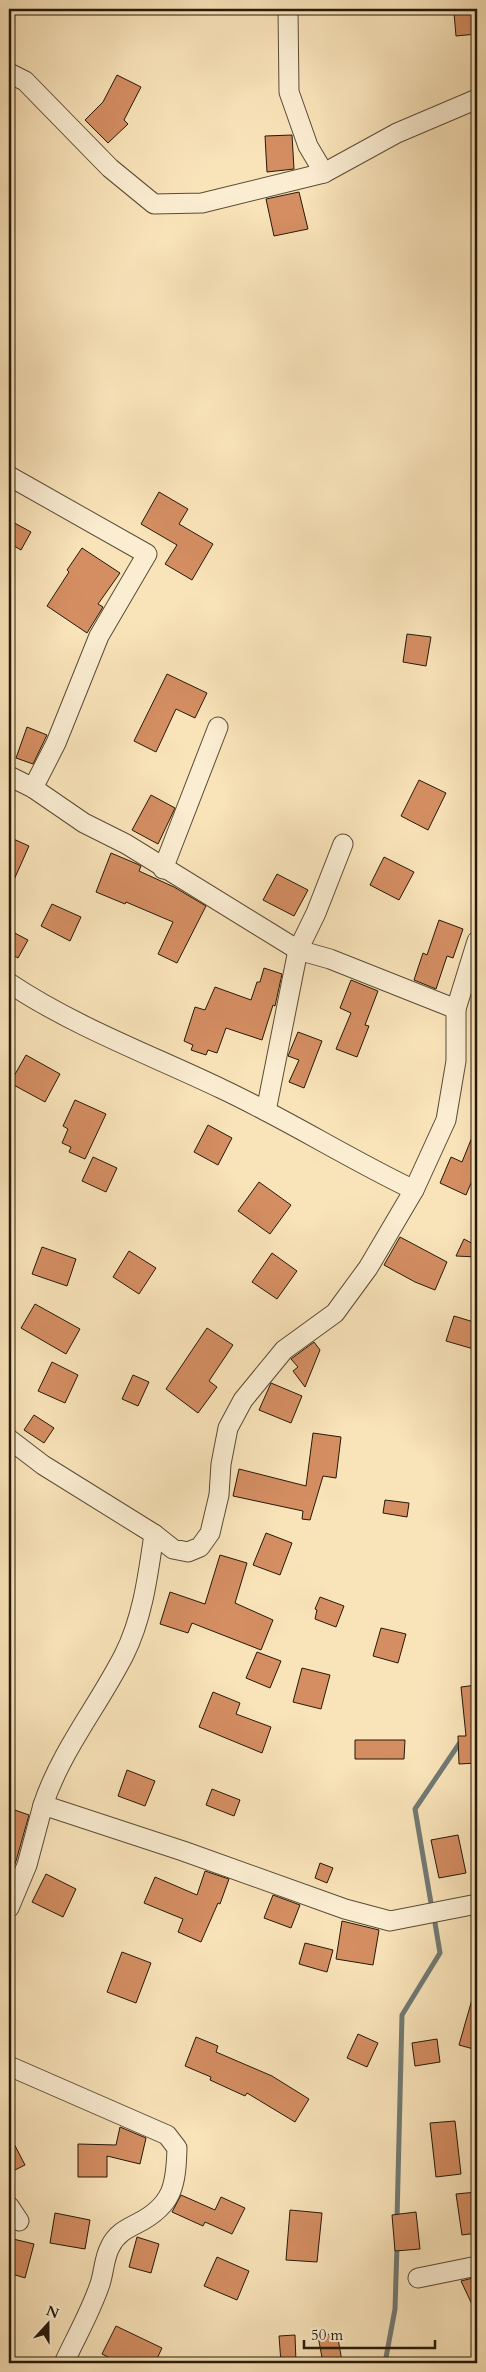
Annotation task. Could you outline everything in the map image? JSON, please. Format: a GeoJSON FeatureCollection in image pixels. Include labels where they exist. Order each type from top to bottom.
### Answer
{"type":"FeatureCollection","features":[{"type":"Feature","properties":{"kind":"street"},"geometry":{"type":"LineString","coordinates":[[288,9],[289,92],[308,146],[324,173]]}},
{"type":"Feature","properties":{"kind":"street"},"geometry":{"type":"LineString","coordinates":[[9,73],[25,81],[110,168],[154,204],[202,203],[324,173],[397,133],[477,99]]}},
{"type":"Feature","properties":{"kind":"street"},"geometry":{"type":"LineString","coordinates":[[9,476],[146,554],[100,636],[56,743],[33,788]]}},
{"type":"Feature","properties":{"kind":"street"},"geometry":{"type":"LineString","coordinates":[[163,869],[218,727]]}},
{"type":"Feature","properties":{"kind":"street"},"geometry":{"type":"LineString","coordinates":[[9,776],[33,788],[84,823],[126,844],[163,869],[298,950],[330,960],[456,1009]]}},
{"type":"Feature","properties":{"kind":"street"},"geometry":{"type":"LineString","coordinates":[[266,1111],[298,950],[316,913],[343,844]]}},
{"type":"Feature","properties":{"kind":"street"},"geometry":{"type":"LineString","coordinates":[[9,1438],[43,1465],[154,1534],[173,1549],[188,1552],[200,1547],[210,1533],[219,1495],[221,1464],[228,1428],[243,1400],[284,1350],[335,1313],[368,1268],[414,1190],[446,1120],[456,1062],[456,1009],[477,942]]}},
{"type":"Feature","properties":{"kind":"street"},"geometry":{"type":"LineString","coordinates":[[9,983],[34,1000],[74,1021],[266,1111],[373,1170],[414,1190]]}},
{"type":"Feature","properties":{"kind":"street"},"geometry":{"type":"LineString","coordinates":[[9,1908],[27,1865],[50,1784],[60,1763],[124,1654],[138,1619],[146,1591],[154,1534]]}},
{"type":"Feature","properties":{"kind":"street"},"geometry":{"type":"LineString","coordinates":[[43,1806],[183,1851],[345,1909],[390,1920],[477,1904]]}},
{"type":"Feature","properties":{"kind":"street"},"geometry":{"type":"LineString","coordinates":[[9,2066],[167,2134],[177,2148],[173,2182],[168,2200],[156,2213],[125,2229],[109,2247],[100,2283],[64,2363]]}},
{"type":"Feature","properties":{"kind":"street"},"geometry":{"type":"LineString","coordinates":[[418,2278],[477,2266]]}},
{"type":"Feature","properties":{"kind":"building"},"geometry":{"type":"Polygon","coordinates":[[[477,11],[477,34],[456,36],[454,13],[477,11]]]}},
{"type":"Feature","properties":{"kind":"building"},"geometry":{"type":"Polygon","coordinates":[[[117,75],[141,87],[124,120],[128,124],[108,143],[85,120],[103,102],[117,75]]]}},
{"type":"Feature","properties":{"kind":"building"},"geometry":{"type":"Polygon","coordinates":[[[292,135],[294,169],[267,172],[265,136],[292,135]]]}},
{"type":"Feature","properties":{"kind":"building"},"geometry":{"type":"Polygon","coordinates":[[[299,192],[308,229],[274,236],[266,199],[299,192]]]}},
{"type":"Feature","properties":{"kind":"building"},"geometry":{"type":"Polygon","coordinates":[[[159,492],[188,509],[179,524],[213,544],[192,580],[165,564],[177,545],[141,524],[159,492]]]}},
{"type":"Feature","properties":{"kind":"building"},"geometry":{"type":"Polygon","coordinates":[[[9,520],[31,532],[21,550],[9,543],[9,520]]]}},
{"type":"Feature","properties":{"kind":"building"},"geometry":{"type":"Polygon","coordinates":[[[82,548],[120,573],[98,604],[103,607],[87,633],[47,606],[82,548]]]}},
{"type":"Feature","properties":{"kind":"building"},"geometry":{"type":"Polygon","coordinates":[[[407,634],[431,637],[426,666],[403,662],[407,634]]]}},
{"type":"Feature","properties":{"kind":"building"},"geometry":{"type":"Polygon","coordinates":[[[167,674],[207,693],[195,718],[176,709],[156,752],[134,741],[167,674]]]}},
{"type":"Feature","properties":{"kind":"building"},"geometry":{"type":"Polygon","coordinates":[[[27,727],[47,735],[33,764],[16,758],[27,727]]]}},
{"type":"Feature","properties":{"kind":"building"},"geometry":{"type":"Polygon","coordinates":[[[419,780],[446,793],[428,830],[401,816],[419,780]]]}},
{"type":"Feature","properties":{"kind":"building"},"geometry":{"type":"Polygon","coordinates":[[[151,795],[175,808],[158,844],[132,830],[151,795]]]}},
{"type":"Feature","properties":{"kind":"building"},"geometry":{"type":"Polygon","coordinates":[[[9,837],[29,846],[9,891],[9,837]]]}},
{"type":"Feature","properties":{"kind":"building"},"geometry":{"type":"Polygon","coordinates":[[[111,853],[141,866],[139,871],[174,887],[206,906],[177,963],[158,954],[173,922],[126,902],[125,904],[96,892],[111,853]]]}},
{"type":"Feature","properties":{"kind":"building"},"geometry":{"type":"Polygon","coordinates":[[[384,857],[414,872],[399,900],[370,885],[384,857]]]}},
{"type":"Feature","properties":{"kind":"building"},"geometry":{"type":"Polygon","coordinates":[[[277,874],[308,890],[294,916],[263,900],[277,874]]]}},
{"type":"Feature","properties":{"kind":"building"},"geometry":{"type":"Polygon","coordinates":[[[52,904],[81,917],[70,941],[41,926],[52,904]]]}},
{"type":"Feature","properties":{"kind":"building"},"geometry":{"type":"Polygon","coordinates":[[[439,920],[463,929],[453,958],[447,956],[436,989],[414,980],[423,953],[427,955],[439,920]]]}},
{"type":"Feature","properties":{"kind":"building"},"geometry":{"type":"Polygon","coordinates":[[[9,930],[28,940],[18,958],[9,953],[9,930]]]}},
{"type":"Feature","properties":{"kind":"building"},"geometry":{"type":"Polygon","coordinates":[[[264,968],[282,974],[275,1006],[273,1005],[262,1040],[226,1028],[217,1053],[208,1050],[206,1055],[191,1050],[193,1045],[184,1041],[195,1007],[205,1010],[215,987],[251,1000],[257,982],[260,982],[264,968]]]}},
{"type":"Feature","properties":{"kind":"building"},"geometry":{"type":"Polygon","coordinates":[[[351,980],[378,991],[365,1025],[369,1026],[357,1057],[336,1049],[351,1013],[340,1008],[351,980]]]}},
{"type":"Feature","properties":{"kind":"building"},"geometry":{"type":"Polygon","coordinates":[[[298,1032],[322,1041],[304,1088],[289,1082],[299,1060],[288,1056],[298,1032]]]}},
{"type":"Feature","properties":{"kind":"building"},"geometry":{"type":"Polygon","coordinates":[[[26,1055],[60,1074],[45,1102],[10,1083],[26,1055]]]}},
{"type":"Feature","properties":{"kind":"building"},"geometry":{"type":"Polygon","coordinates":[[[75,1100],[106,1114],[85,1159],[69,1152],[71,1147],[62,1143],[68,1129],[63,1126],[75,1100]]]}},
{"type":"Feature","properties":{"kind":"building"},"geometry":{"type":"Polygon","coordinates":[[[208,1125],[232,1138],[218,1165],[194,1152],[208,1125]]]}},
{"type":"Feature","properties":{"kind":"building"},"geometry":{"type":"Polygon","coordinates":[[[477,1125],[477,1169],[466,1195],[440,1183],[451,1157],[462,1162],[477,1125]]]}},
{"type":"Feature","properties":{"kind":"building"},"geometry":{"type":"Polygon","coordinates":[[[93,1157],[117,1168],[106,1192],[82,1181],[93,1157]]]}},
{"type":"Feature","properties":{"kind":"building"},"geometry":{"type":"Polygon","coordinates":[[[259,1182],[291,1205],[270,1234],[238,1211],[259,1182]]]}},
{"type":"Feature","properties":{"kind":"building"},"geometry":{"type":"Polygon","coordinates":[[[400,1237],[447,1262],[435,1290],[415,1282],[384,1265],[400,1237]]]}},
{"type":"Feature","properties":{"kind":"building"},"geometry":{"type":"Polygon","coordinates":[[[464,1239],[477,1246],[477,1257],[456,1256],[464,1239]]]}},
{"type":"Feature","properties":{"kind":"building"},"geometry":{"type":"Polygon","coordinates":[[[42,1247],[76,1259],[67,1286],[32,1274],[42,1247]]]}},
{"type":"Feature","properties":{"kind":"building"},"geometry":{"type":"Polygon","coordinates":[[[129,1251],[156,1268],[139,1294],[113,1277],[129,1251]]]}},
{"type":"Feature","properties":{"kind":"building"},"geometry":{"type":"Polygon","coordinates":[[[272,1253],[297,1271],[277,1299],[252,1282],[272,1253]]]}},
{"type":"Feature","properties":{"kind":"building"},"geometry":{"type":"Polygon","coordinates":[[[35,1304],[80,1329],[66,1354],[21,1328],[35,1304]]]}},
{"type":"Feature","properties":{"kind":"building"},"geometry":{"type":"Polygon","coordinates":[[[454,1316],[477,1323],[477,1350],[446,1341],[454,1316]]]}},
{"type":"Feature","properties":{"kind":"building"},"geometry":{"type":"Polygon","coordinates":[[[207,1328],[233,1345],[209,1381],[217,1387],[198,1413],[166,1389],[207,1328]]]}},
{"type":"Feature","properties":{"kind":"building"},"geometry":{"type":"Polygon","coordinates":[[[314,1342],[320,1350],[305,1387],[293,1371],[298,1367],[291,1359],[314,1342]]]}},
{"type":"Feature","properties":{"kind":"building"},"geometry":{"type":"Polygon","coordinates":[[[52,1362],[78,1375],[65,1403],[38,1391],[52,1362]]]}},
{"type":"Feature","properties":{"kind":"building"},"geometry":{"type":"Polygon","coordinates":[[[133,1375],[149,1382],[138,1406],[122,1399],[133,1375]]]}},
{"type":"Feature","properties":{"kind":"building"},"geometry":{"type":"Polygon","coordinates":[[[271,1383],[302,1396],[291,1423],[259,1410],[271,1383]]]}},
{"type":"Feature","properties":{"kind":"building"},"geometry":{"type":"Polygon","coordinates":[[[34,1415],[54,1428],[44,1443],[24,1430],[34,1415]]]}},
{"type":"Feature","properties":{"kind":"building"},"geometry":{"type":"Polygon","coordinates":[[[313,1433],[341,1437],[336,1478],[323,1476],[310,1520],[302,1519],[303,1511],[233,1496],[239,1469],[306,1486],[313,1433]]]}},
{"type":"Feature","properties":{"kind":"building"},"geometry":{"type":"Polygon","coordinates":[[[385,1500],[409,1503],[407,1517],[383,1513],[385,1500]]]}},
{"type":"Feature","properties":{"kind":"building"},"geometry":{"type":"Polygon","coordinates":[[[266,1533],[292,1543],[280,1575],[253,1565],[266,1533]]]}},
{"type":"Feature","properties":{"kind":"building"},"geometry":{"type":"Polygon","coordinates":[[[220,1555],[247,1563],[235,1603],[273,1620],[261,1650],[192,1623],[188,1633],[160,1624],[170,1592],[205,1604],[220,1555]]]}},
{"type":"Feature","properties":{"kind":"building"},"geometry":{"type":"Polygon","coordinates":[[[320,1597],[344,1606],[336,1627],[315,1619],[317,1610],[315,1609],[320,1597]]]}},
{"type":"Feature","properties":{"kind":"building"},"geometry":{"type":"Polygon","coordinates":[[[381,1628],[406,1634],[398,1663],[373,1656],[381,1628]]]}},
{"type":"Feature","properties":{"kind":"building"},"geometry":{"type":"Polygon","coordinates":[[[257,1652],[281,1661],[270,1688],[246,1678],[257,1652]]]}},
{"type":"Feature","properties":{"kind":"building"},"geometry":{"type":"Polygon","coordinates":[[[302,1668],[330,1675],[321,1709],[293,1702],[302,1668]]]}},
{"type":"Feature","properties":{"kind":"building"},"geometry":{"type":"Polygon","coordinates":[[[477,1685],[477,1763],[459,1764],[458,1736],[466,1736],[461,1687],[477,1685]]]}},
{"type":"Feature","properties":{"kind":"building"},"geometry":{"type":"Polygon","coordinates":[[[213,1692],[240,1703],[236,1714],[271,1727],[262,1753],[199,1727],[213,1692]]]}},
{"type":"Feature","properties":{"kind":"building"},"geometry":{"type":"Polygon","coordinates":[[[355,1740],[405,1740],[404,1759],[355,1759],[355,1740]]]}},
{"type":"Feature","properties":{"kind":"building"},"geometry":{"type":"Polygon","coordinates":[[[127,1770],[155,1781],[145,1806],[118,1796],[127,1770]]]}},
{"type":"Feature","properties":{"kind":"building"},"geometry":{"type":"Polygon","coordinates":[[[212,1789],[240,1800],[234,1816],[206,1805],[212,1789]]]}},
{"type":"Feature","properties":{"kind":"building"},"geometry":{"type":"Polygon","coordinates":[[[9,1808],[29,1815],[10,1877],[9,1808]]]}},
{"type":"Feature","properties":{"kind":"building"},"geometry":{"type":"Polygon","coordinates":[[[458,1835],[466,1873],[439,1878],[431,1840],[458,1835]]]}},
{"type":"Feature","properties":{"kind":"building"},"geometry":{"type":"Polygon","coordinates":[[[320,1863],[333,1868],[327,1883],[315,1878],[320,1863]]]}},
{"type":"Feature","properties":{"kind":"building"},"geometry":{"type":"Polygon","coordinates":[[[205,1871],[229,1879],[220,1904],[218,1903],[201,1942],[178,1932],[183,1919],[144,1903],[155,1877],[197,1895],[205,1871]]]}},
{"type":"Feature","properties":{"kind":"building"},"geometry":{"type":"Polygon","coordinates":[[[46,1874],[76,1889],[63,1917],[32,1902],[46,1874]]]}},
{"type":"Feature","properties":{"kind":"building"},"geometry":{"type":"Polygon","coordinates":[[[273,1895],[300,1905],[291,1928],[264,1918],[273,1895]]]}},
{"type":"Feature","properties":{"kind":"building"},"geometry":{"type":"Polygon","coordinates":[[[342,1921],[379,1930],[373,1965],[336,1959],[342,1921]]]}},
{"type":"Feature","properties":{"kind":"building"},"geometry":{"type":"Polygon","coordinates":[[[305,1943],[333,1950],[327,1972],[299,1964],[305,1943]]]}},
{"type":"Feature","properties":{"kind":"building"},"geometry":{"type":"Polygon","coordinates":[[[122,1952],[151,1963],[136,2003],[107,1992],[122,1952]]]}},
{"type":"Feature","properties":{"kind":"building"},"geometry":{"type":"Polygon","coordinates":[[[473,1996],[477,1997],[477,2050],[459,2045],[473,1996]]]}},
{"type":"Feature","properties":{"kind":"building"},"geometry":{"type":"Polygon","coordinates":[[[358,2034],[378,2043],[367,2067],[347,2058],[358,2034]]]}},
{"type":"Feature","properties":{"kind":"building"},"geometry":{"type":"Polygon","coordinates":[[[196,2037],[218,2046],[216,2052],[272,2076],[309,2099],[295,2122],[247,2093],[245,2096],[210,2080],[211,2077],[185,2066],[196,2037]]]}},
{"type":"Feature","properties":{"kind":"building"},"geometry":{"type":"Polygon","coordinates":[[[437,2039],[440,2062],[415,2066],[412,2043],[437,2039]]]}},
{"type":"Feature","properties":{"kind":"building"},"geometry":{"type":"Polygon","coordinates":[[[455,2121],[461,2174],[436,2177],[430,2123],[455,2121]]]}},
{"type":"Feature","properties":{"kind":"building"},"geometry":{"type":"Polygon","coordinates":[[[120,2127],[146,2138],[140,2164],[107,2156],[107,2177],[78,2177],[78,2144],[116,2145],[120,2127]]]}},
{"type":"Feature","properties":{"kind":"building"},"geometry":{"type":"Polygon","coordinates":[[[9,2134],[25,2165],[9,2173],[9,2134]]]}},
{"type":"Feature","properties":{"kind":"building"},"geometry":{"type":"Polygon","coordinates":[[[477,2192],[477,2233],[462,2235],[456,2194],[477,2192]]]}},
{"type":"Feature","properties":{"kind":"building"},"geometry":{"type":"Polygon","coordinates":[[[181,2195],[215,2210],[221,2197],[245,2208],[232,2234],[205,2222],[203,2226],[172,2212],[181,2195]]]}},
{"type":"Feature","properties":{"kind":"building"},"geometry":{"type":"Polygon","coordinates":[[[290,2210],[322,2213],[317,2262],[286,2260],[290,2210]]]}},
{"type":"Feature","properties":{"kind":"building"},"geometry":{"type":"Polygon","coordinates":[[[416,2212],[420,2249],[395,2251],[392,2215],[416,2212]]]}},
{"type":"Feature","properties":{"kind":"building"},"geometry":{"type":"Polygon","coordinates":[[[55,2213],[90,2220],[85,2249],[50,2243],[55,2213]]]}},
{"type":"Feature","properties":{"kind":"building"},"geometry":{"type":"Polygon","coordinates":[[[137,2237],[159,2244],[151,2273],[129,2267],[137,2237]]]}},
{"type":"Feature","properties":{"kind":"building"},"geometry":{"type":"Polygon","coordinates":[[[9,2238],[34,2244],[25,2278],[9,2273],[9,2238]]]}},
{"type":"Feature","properties":{"kind":"building"},"geometry":{"type":"Polygon","coordinates":[[[217,2257],[249,2271],[237,2300],[204,2286],[217,2257]]]}},
{"type":"Feature","properties":{"kind":"building"},"geometry":{"type":"Polygon","coordinates":[[[477,2277],[477,2315],[461,2281],[477,2277]]]}},
{"type":"Feature","properties":{"kind":"building"},"geometry":{"type":"Polygon","coordinates":[[[116,2326],[162,2348],[155,2363],[120,2363],[102,2354],[116,2326]]]}},
{"type":"Feature","properties":{"kind":"building"},"geometry":{"type":"Polygon","coordinates":[[[337,2333],[342,2361],[323,2363],[318,2336],[337,2333]]]}},
{"type":"Feature","properties":{"kind":"building"},"geometry":{"type":"Polygon","coordinates":[[[295,2335],[296,2363],[281,2363],[279,2336],[295,2335]]]}},
{"type":"Feature","properties":{"kind":"waterway"},"geometry":{"type":"LineString","coordinates":[[432,1909],[415,1809],[461,1741]]}},
{"type":"Feature","properties":{"kind":"waterway"},"geometry":{"type":"LineString","coordinates":[[397,2220],[402,2015],[440,1953],[434,1917]]}},
{"type":"Feature","properties":{"kind":"waterway"},"geometry":{"type":"LineString","coordinates":[[385,2363],[395,2309],[397,2246]]}}]}
